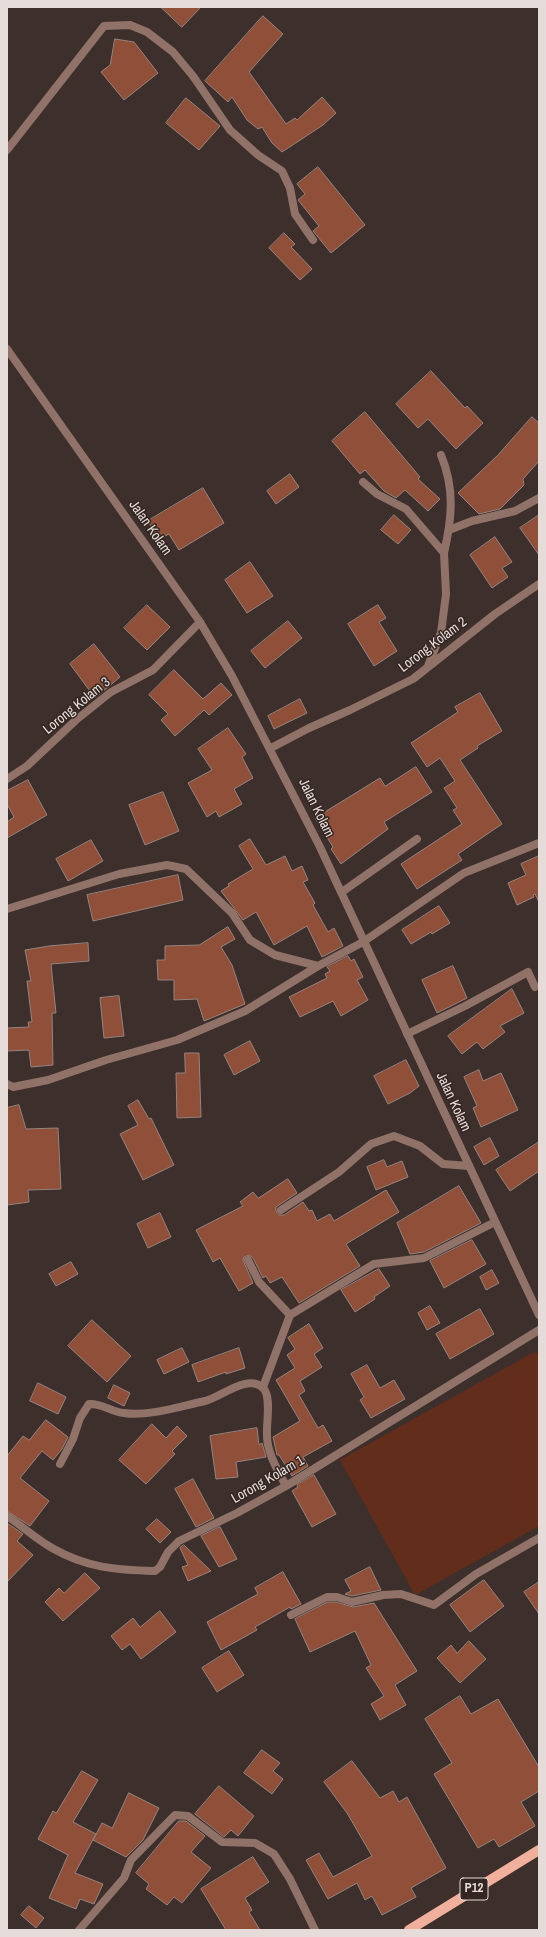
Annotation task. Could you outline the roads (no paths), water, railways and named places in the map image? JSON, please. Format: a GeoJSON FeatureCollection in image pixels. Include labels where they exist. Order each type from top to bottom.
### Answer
{"type":"FeatureCollection","features":[{"type":"Feature","properties":{"kind":"main road","name":"P12"},"geometry":{"type":"LineString","coordinates":[[409,1930],[539,1850]]}},
{"type":"Feature","properties":{"kind":"street"},"geometry":{"type":"LineString","coordinates":[[7,150],[104,26],[130,24],[148,32],[173,52],[193,76],[230,130],[258,155],[282,171],[290,188],[295,214],[313,240]]}},
{"type":"Feature","properties":{"kind":"street","name":"Jalan Kolam"},"geometry":{"type":"LineString","coordinates":[[7,349],[200,622],[232,676],[271,748],[342,892],[363,942],[539,1315]]}},
{"type":"Feature","properties":{"kind":"street"},"geometry":{"type":"LineString","coordinates":[[427,669],[441,633],[446,594],[444,553],[449,530],[451,494],[448,472],[441,455]]}},
{"type":"Feature","properties":{"kind":"street"},"geometry":{"type":"LineString","coordinates":[[363,482],[377,494],[406,509],[444,553]]}},
{"type":"Feature","properties":{"kind":"street"},"geometry":{"type":"LineString","coordinates":[[449,530],[472,521],[515,511],[539,498]]}},
{"type":"Feature","properties":{"kind":"street","name":"Lorong Kolam 2"},"geometry":{"type":"LineString","coordinates":[[271,748],[309,728],[413,679],[496,614],[539,584]]}},
{"type":"Feature","properties":{"kind":"street","name":"Lorong Kolam 3"},"geometry":{"type":"LineString","coordinates":[[7,779],[27,766],[76,720],[112,692],[153,670],[200,622]]}},
{"type":"Feature","properties":{"kind":"street"},"geometry":{"type":"LineString","coordinates":[[342,892],[417,839]]}},
{"type":"Feature","properties":{"kind":"street"},"geometry":{"type":"LineString","coordinates":[[7,1084],[13,1087],[48,1080],[106,1060],[177,1040],[245,1011],[318,966],[363,942],[464,873],[539,843]]}},
{"type":"Feature","properties":{"kind":"street"},"geometry":{"type":"LineString","coordinates":[[7,909],[120,874],[167,864],[186,869],[232,913],[250,940],[275,955],[318,966]]}},
{"type":"Feature","properties":{"kind":"street"},"geometry":{"type":"LineString","coordinates":[[407,1034],[465,1006],[528,972],[535,987]]}},
{"type":"Feature","properties":{"kind":"street"},"geometry":{"type":"LineString","coordinates":[[281,1210],[339,1172],[371,1144],[394,1136],[420,1146],[443,1164],[469,1166]]}},
{"type":"Feature","properties":{"kind":"street"},"geometry":{"type":"LineString","coordinates":[[263,1387],[290,1315],[374,1264],[424,1258],[495,1222]]}},
{"type":"Feature","properties":{"kind":"street"},"geometry":{"type":"LineString","coordinates":[[248,1260],[259,1282],[290,1315]]}},
{"type":"Feature","properties":{"kind":"street","name":"Lorong Kolam 1"},"geometry":{"type":"LineString","coordinates":[[7,1516],[51,1548],[91,1566],[120,1570],[155,1571],[160,1567],[168,1552],[179,1541],[237,1514],[286,1486],[539,1330]]}},
{"type":"Feature","properties":{"kind":"street"},"geometry":{"type":"LineString","coordinates":[[60,1464],[73,1439],[80,1418],[89,1404],[97,1404],[124,1414],[148,1412],[211,1400],[232,1388],[251,1383],[263,1387],[268,1396],[267,1437],[271,1456],[286,1486]]}},
{"type":"Feature","properties":{"kind":"street"},"geometry":{"type":"LineString","coordinates":[[291,1615],[327,1597],[338,1597],[352,1602],[383,1595],[401,1594],[434,1605],[476,1574],[539,1538]]}},
{"type":"Feature","properties":{"kind":"street"},"geometry":{"type":"LineString","coordinates":[[79,1930],[124,1878],[131,1860],[175,1815],[188,1816],[222,1842],[255,1843],[274,1854],[290,1879],[315,1930]]}}]}
